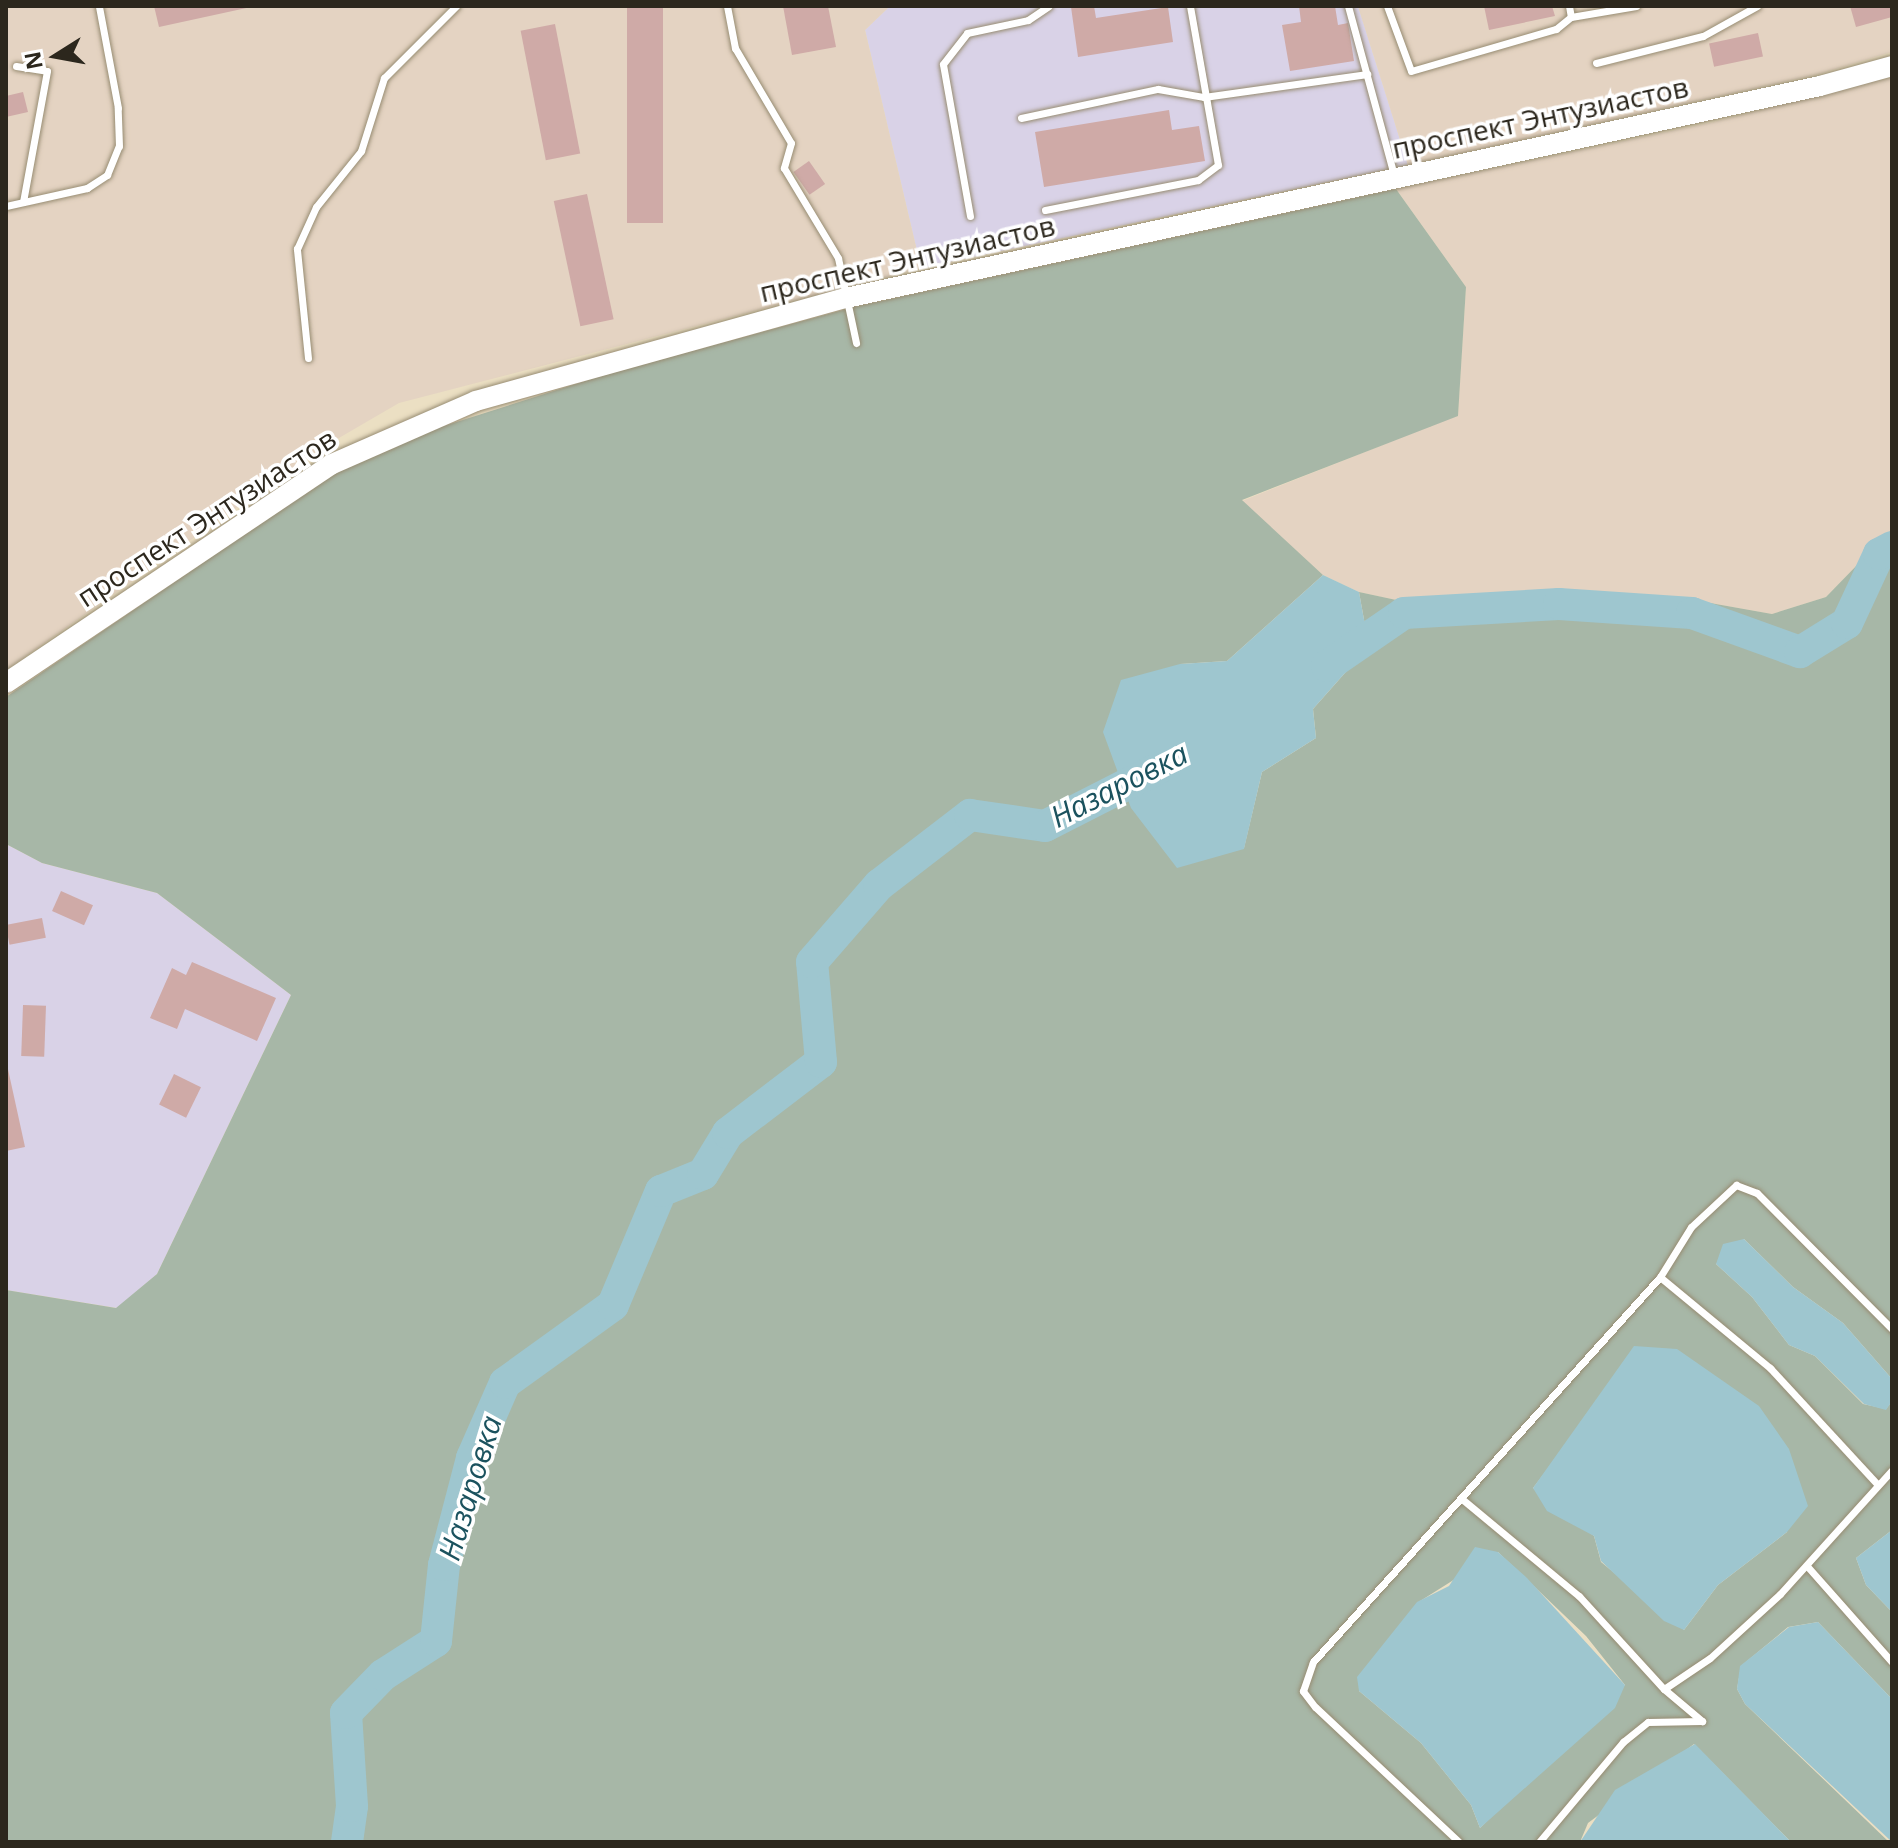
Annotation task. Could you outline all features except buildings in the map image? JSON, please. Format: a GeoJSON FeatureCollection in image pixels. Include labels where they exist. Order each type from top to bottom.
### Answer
{"type":"FeatureCollection","features":[{"type":"Feature","properties":{"kind":"street","name":"проспект Энтузиастов"},"geometry":{"type":"LineString","coordinates":[[6,683],[330,465],[402,430],[476,401],[846,298],[1820,86],[1892,66]]}},
{"type":"Feature","properties":{"kind":"lane"},"geometry":{"type":"LineString","coordinates":[[6,206],[87,188],[107,175],[119,146],[118,108],[99,6]]}},
{"type":"Feature","properties":{"kind":"lane"},"geometry":{"type":"LineString","coordinates":[[308,358],[297,249],[316,207],[361,151],[384,78],[456,6]]}},
{"type":"Feature","properties":{"kind":"lane"},"geometry":{"type":"LineString","coordinates":[[727,6],[735,48],[791,143],[784,168],[838,258],[856,343]]}},
{"type":"Feature","properties":{"kind":"lane"},"geometry":{"type":"LineString","coordinates":[[970,216],[943,64],[967,33],[1028,20],[1049,6]]}},
{"type":"Feature","properties":{"kind":"lane"},"geometry":{"type":"LineString","coordinates":[[1045,210],[1198,180],[1218,165],[1190,6]]}},
{"type":"Feature","properties":{"kind":"lane"},"geometry":{"type":"LineString","coordinates":[[1348,6],[1394,177]]}},
{"type":"Feature","properties":{"kind":"lane"},"geometry":{"type":"LineString","coordinates":[[1387,6],[1411,71],[1556,29],[1571,17],[1636,6]]}},
{"type":"Feature","properties":{"kind":"lane"},"geometry":{"type":"LineString","coordinates":[[1569,6],[1571,17]]}},
{"type":"Feature","properties":{"kind":"lane"},"geometry":{"type":"LineString","coordinates":[[1596,63],[1703,36],[1759,6],[1768,6]]}},
{"type":"Feature","properties":{"kind":"lane"},"geometry":{"type":"LineString","coordinates":[[16,66],[47,71],[23,202]]}},
{"type":"Feature","properties":{"kind":"lane"},"geometry":{"type":"LineString","coordinates":[[1021,118],[1158,89],[1204,97],[1367,74]]}},
{"type":"Feature","properties":{"kind":"lane"},"geometry":{"type":"LineString","coordinates":[[1459,1842],[1303,1691],[1313,1662],[1660,1277],[1691,1227],[1736,1185],[1757,1193],[1892,1329]]}},
{"type":"Feature","properties":{"kind":"lane"},"geometry":{"type":"LineString","coordinates":[[1660,1277],[1770,1368],[1877,1484]]}},
{"type":"Feature","properties":{"kind":"lane"},"geometry":{"type":"LineString","coordinates":[[1664,1689],[1710,1658],[1807,1566],[1892,1470]]}},
{"type":"Feature","properties":{"kind":"lane"},"geometry":{"type":"LineString","coordinates":[[1462,1499],[1579,1596],[1664,1689],[1702,1721],[1648,1722],[1623,1742],[1539,1842]]}},
{"type":"Feature","properties":{"kind":"lane"},"geometry":{"type":"LineString","coordinates":[[1807,1566],[1892,1662]]}},
{"type":"Feature","properties":{"kind":"shaded area"},"geometry":{"type":"Polygon","coordinates":[[[6,6],[890,6],[865,30],[921,268],[399,403],[320,449],[6,670],[6,6]]]}},
{"type":"Feature","properties":{"kind":"shaded area"},"geometry":{"type":"Polygon","coordinates":[[[890,6],[1358,6],[1408,165],[921,268],[865,30],[890,6]]]}},
{"type":"Feature","properties":{"kind":"shaded area"},"geometry":{"type":"Polygon","coordinates":[[[1358,6],[1892,6],[1892,52],[1819,74],[1408,165],[1358,6]]]}},
{"type":"Feature","properties":{"kind":"shaded area"},"geometry":{"type":"Polygon","coordinates":[[[1892,77],[1892,529],[1826,597],[1772,614],[1699,601],[1635,598],[1484,593],[1401,601],[1359,592],[1323,575],[1242,501],[1458,415],[1466,287],[1396,189],[1714,122],[1892,77]]]}},
{"type":"Feature","properties":{"kind":"shaded area"},"geometry":{"type":"Polygon","coordinates":[[[6,844],[42,863],[157,893],[291,995],[157,1274],[117,1308],[6,1290],[6,844]]]}},
{"type":"Feature","properties":{"kind":"green space"},"geometry":{"type":"Polygon","coordinates":[[[1396,189],[1466,287],[1458,416],[1242,500],[1323,575],[1227,661],[1180,664],[1244,848],[1262,772],[1316,738],[1313,709],[1352,665],[1367,636],[1359,592],[1401,601],[1561,589],[1699,601],[1772,614],[1826,597],[1892,529],[1892,1379],[1843,1323],[1793,1287],[1744,1239],[1716,1264],[1752,1297],[1789,1345],[1815,1356],[1863,1404],[1886,1409],[1892,1401],[1892,1530],[1856,1558],[1866,1585],[1892,1612],[1892,1699],[1818,1622],[1788,1627],[1741,1666],[1737,1689],[1745,1704],[1889,1842],[1791,1842],[1694,1744],[1588,1823],[1580,1842],[6,1842],[6,1290],[116,1308],[157,1274],[291,995],[157,893],[42,863],[6,844],[6,697],[336,472],[406,438],[604,375],[854,307],[1396,189]],[[1578,1429],[1533,1488],[1594,1536],[1601,1562],[1684,1630],[1718,1585],[1787,1532],[1578,1429]],[[1498,1552],[1417,1603],[1359,1691],[1421,1743],[1471,1805],[1480,1828],[1625,1685],[1586,1636],[1498,1552]]]}},
{"type":"Feature","properties":{"kind":"water"},"geometry":{"type":"Polygon","coordinates":[[[1323,575],[1359,592],[1367,636],[1352,665],[1313,709],[1316,738],[1262,772],[1244,849],[1177,868],[1131,808],[1103,732],[1121,680],[1180,664],[1227,661],[1323,575]]]}},
{"type":"Feature","properties":{"kind":"water"},"geometry":{"type":"Polygon","coordinates":[[[1744,1239],[1793,1287],[1843,1323],[1892,1379],[1892,1401],[1886,1410],[1864,1404],[1815,1356],[1789,1345],[1752,1297],[1716,1264],[1723,1244],[1744,1239]]]}},
{"type":"Feature","properties":{"kind":"water"},"geometry":{"type":"Polygon","coordinates":[[[1634,1346],[1677,1349],[1759,1406],[1789,1449],[1808,1506],[1787,1532],[1718,1585],[1684,1630],[1664,1621],[1601,1561],[1594,1536],[1547,1511],[1533,1488],[1634,1346]]]}},
{"type":"Feature","properties":{"kind":"water"},"geometry":{"type":"Polygon","coordinates":[[[1892,1530],[1892,1612],[1866,1585],[1856,1558],[1892,1530]]]}},
{"type":"Feature","properties":{"kind":"water"},"geometry":{"type":"Polygon","coordinates":[[[1475,1547],[1498,1552],[1527,1578],[1625,1685],[1615,1708],[1480,1828],[1471,1805],[1421,1743],[1359,1691],[1357,1677],[1417,1602],[1449,1586],[1475,1547]]]}},
{"type":"Feature","properties":{"kind":"water"},"geometry":{"type":"Polygon","coordinates":[[[1818,1622],[1892,1699],[1892,1842],[1745,1704],[1737,1689],[1740,1666],[1789,1627],[1818,1622]]]}},
{"type":"Feature","properties":{"kind":"water"},"geometry":{"type":"Polygon","coordinates":[[[1695,1744],[1791,1842],[1580,1842],[1615,1790],[1695,1744]]]}},
{"type":"Feature","properties":{"kind":"waterway","name":"Назаровка"},"geometry":{"type":"LineString","coordinates":[[1327,666],[1404,613],[1559,604],[1692,613],[1800,652],[1847,623],[1879,554],[1892,547]]}},
{"type":"Feature","properties":{"kind":"waterway","name":"Назаровка"},"geometry":{"type":"LineString","coordinates":[[347,1842],[352,1806],[346,1713],[383,1675],[436,1641],[444,1565],[472,1458],[505,1383],[613,1305],[661,1191],[703,1174],[728,1133],[821,1062],[812,962],[879,885],[970,815],[1045,826],[1161,767]]}}]}
